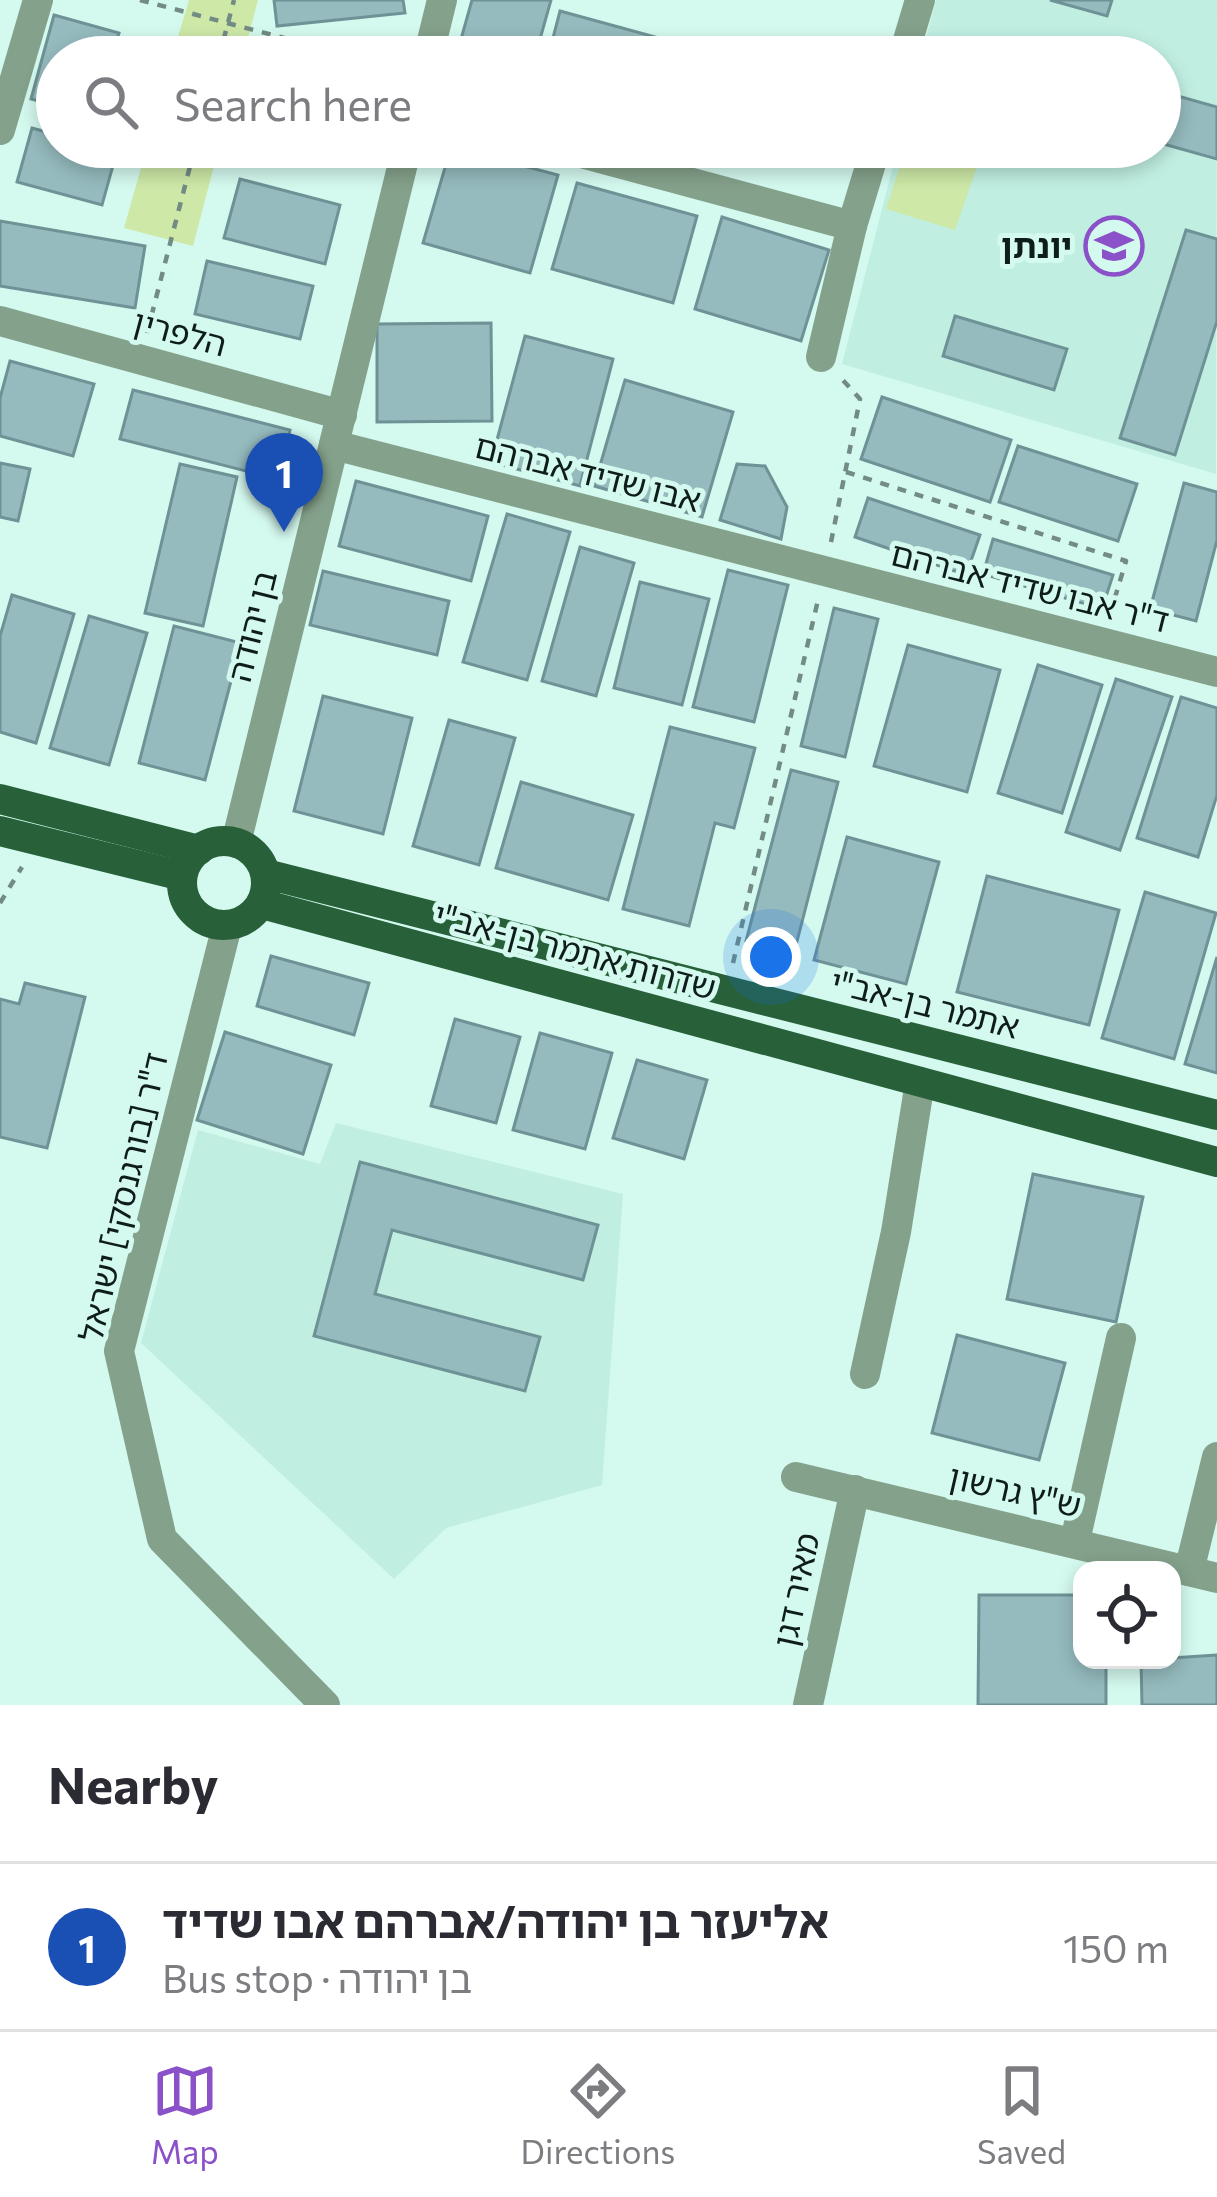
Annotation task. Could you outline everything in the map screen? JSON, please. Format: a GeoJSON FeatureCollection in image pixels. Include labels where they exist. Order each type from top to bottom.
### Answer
{"type":"FeatureCollection","features":[{"type":"Feature","properties":{"kind":"main road"},"geometry":{"type":"LineString","coordinates":[[0,799],[190,863]]}},
{"type":"Feature","properties":{"kind":"main road"},"geometry":{"type":"LineString","coordinates":[[0,831],[190,863]]}},
{"type":"Feature","properties":{"kind":"main road"},"geometry":{"type":"LineString","coordinates":[[220,841],[236,843],[259,859],[264,889],[242,922],[227,926],[199,918],[182,892],[190,863],[220,841]]}},
{"type":"Feature","properties":{"kind":"main road","name":"אתמר בן-אב\"י"},"geometry":{"type":"LineString","coordinates":[[264,889],[727,991],[1217,1115]]}},
{"type":"Feature","properties":{"kind":"main road","name":"שדרות אתמר בן-אב\"י"},"geometry":{"type":"LineString","coordinates":[[264,889],[920,1082],[1217,1162]]}},
{"type":"Feature","properties":{"kind":"street"},"geometry":{"type":"LineString","coordinates":[[0,130],[38,0]]}},
{"type":"Feature","properties":{"kind":"street"},"geometry":{"type":"LineString","coordinates":[[433,36],[442,0]]}},
{"type":"Feature","properties":{"kind":"street"},"geometry":{"type":"LineString","coordinates":[[909,36],[920,0]]}},
{"type":"Feature","properties":{"kind":"street","name":"בן יהודה"},"geometry":{"type":"LineString","coordinates":[[236,843],[401,168]]}},
{"type":"Feature","properties":{"kind":"street"},"geometry":{"type":"LineString","coordinates":[[638,168],[852,226]]}},
{"type":"Feature","properties":{"kind":"street"},"geometry":{"type":"LineString","coordinates":[[821,357],[870,168]]}},
{"type":"Feature","properties":{"kind":"street","name":"הלפרין"},"geometry":{"type":"LineString","coordinates":[[0,321],[140,360],[338,430]]}},
{"type":"Feature","properties":{"kind":"street","name":"אבו שדיד אברהם"},"geometry":{"type":"LineString","coordinates":[[338,430],[825,572]]}},
{"type":"Feature","properties":{"kind":"street","name":"ד\"ר אבו שדיד אברהם"},"geometry":{"type":"LineString","coordinates":[[825,572],[1102,643],[1215,663]]}},
{"type":"Feature","properties":{"kind":"street","name":"ד\"ר [בורגנסקי] ישראל"},"geometry":{"type":"LineString","coordinates":[[227,926],[119,1352],[162,1539],[325,1705]]}},
{"type":"Feature","properties":{"kind":"street"},"geometry":{"type":"LineString","coordinates":[[865,1374],[896,1232],[920,1082]]}},
{"type":"Feature","properties":{"kind":"street"},"geometry":{"type":"LineString","coordinates":[[1075,1541],[1121,1338]]}},
{"type":"Feature","properties":{"kind":"street"},"geometry":{"type":"LineString","coordinates":[[1203,1574],[1217,1457]]}},
{"type":"Feature","properties":{"kind":"street","name":"ש\"ץ גרשון"},"geometry":{"type":"LineString","coordinates":[[796,1477],[1203,1574]]}},
{"type":"Feature","properties":{"kind":"street","name":"מאיר דגן"},"geometry":{"type":"LineString","coordinates":[[808,1705],[855,1490]]}},
{"type":"Feature","properties":{"kind":"path"},"geometry":{"type":"LineString","coordinates":[[140,0],[281,36]]}},
{"type":"Feature","properties":{"kind":"path"},"geometry":{"type":"LineString","coordinates":[[224,36],[234,0]]}},
{"type":"Feature","properties":{"kind":"path"},"geometry":{"type":"LineString","coordinates":[[140,360],[190,168]]}},
{"type":"Feature","properties":{"kind":"path"},"geometry":{"type":"LineString","coordinates":[[727,991],[825,572],[860,399],[821,357]]}},
{"type":"Feature","properties":{"kind":"path"},"geometry":{"type":"LineString","coordinates":[[845,472],[1126,561],[1102,643]]}},
{"type":"Feature","properties":{"kind":"path"},"geometry":{"type":"LineString","coordinates":[[0,903],[38,840]]}},
{"type":"Feature","properties":{"kind":"shaded area"},"geometry":{"type":"Polygon","coordinates":[[[936,0],[1217,0],[1216,474],[842,364],[893,168],[1181,168],[1181,36],[927,36],[936,0]]]}},
{"type":"Feature","properties":{"kind":"shaded area"},"geometry":{"type":"Polygon","coordinates":[[[336,1123],[623,1194],[602,1485],[446,1528],[394,1579],[141,1343],[198,1130],[320,1164],[336,1123]]]}},
{"type":"Feature","properties":{"kind":"green space"},"geometry":{"type":"Polygon","coordinates":[[[189,0],[258,0],[249,36],[178,36],[189,0]]]}},
{"type":"Feature","properties":{"kind":"green space"},"geometry":{"type":"Polygon","coordinates":[[[141,168],[213,168],[193,246],[124,228],[141,168]]]}},
{"type":"Feature","properties":{"kind":"green space"},"geometry":{"type":"Polygon","coordinates":[[[899,168],[977,168],[955,230],[886,209],[899,168]]]}},
{"type":"Feature","properties":{"kind":"building"},"geometry":{"type":"Polygon","coordinates":[[[274,0],[403,0],[405,13],[277,26],[274,0]]]}},
{"type":"Feature","properties":{"kind":"building"},"geometry":{"type":"Polygon","coordinates":[[[472,0],[551,0],[541,36],[462,36],[472,0]]]}},
{"type":"Feature","properties":{"kind":"building"},"geometry":{"type":"Polygon","coordinates":[[[1050,0],[1112,0],[1107,16],[1050,0]]]}},
{"type":"Feature","properties":{"kind":"building"},"geometry":{"type":"Polygon","coordinates":[[[560,11],[652,36],[553,36],[560,11]]]}},
{"type":"Feature","properties":{"kind":"building"},"geometry":{"type":"Polygon","coordinates":[[[54,15],[119,33],[118,36],[48,36],[54,15]]]}},
{"type":"Feature","properties":{"kind":"building"},"geometry":{"type":"Polygon","coordinates":[[[1181,97],[1217,107],[1217,159],[1181,149],[1181,97]]]}},
{"type":"Feature","properties":{"kind":"building"},"geometry":{"type":"Polygon","coordinates":[[[32,128],[36,129],[36,168],[112,168],[102,205],[17,182],[32,128]]]}},
{"type":"Feature","properties":{"kind":"building"},"geometry":{"type":"Polygon","coordinates":[[[445,168],[531,168],[558,175],[530,273],[423,243],[445,168]]]}},
{"type":"Feature","properties":{"kind":"building"},"geometry":{"type":"Polygon","coordinates":[[[240,179],[340,205],[325,264],[224,238],[240,179]]]}},
{"type":"Feature","properties":{"kind":"building"},"geometry":{"type":"Polygon","coordinates":[[[577,183],[697,216],[673,303],[552,269],[577,183]]]}},
{"type":"Feature","properties":{"kind":"building"},"geometry":{"type":"Polygon","coordinates":[[[722,217],[829,250],[801,341],[695,309],[722,217]]]}},
{"type":"Feature","properties":{"kind":"building"},"geometry":{"type":"Polygon","coordinates":[[[0,221],[145,246],[135,308],[0,286],[0,221]]]}},
{"type":"Feature","properties":{"kind":"building"},"geometry":{"type":"Polygon","coordinates":[[[1186,230],[1217,239],[1217,321],[1175,455],[1120,438],[1186,230]]]}},
{"type":"Feature","properties":{"kind":"building"},"geometry":{"type":"Polygon","coordinates":[[[207,261],[313,286],[300,339],[195,314],[207,261]]]}},
{"type":"Feature","properties":{"kind":"building"},"geometry":{"type":"Polygon","coordinates":[[[955,316],[1067,349],[1054,390],[943,356],[955,316]]]}},
{"type":"Feature","properties":{"kind":"building"},"geometry":{"type":"Polygon","coordinates":[[[491,323],[492,421],[377,422],[377,324],[491,323]]]}},
{"type":"Feature","properties":{"kind":"building"},"geometry":{"type":"Polygon","coordinates":[[[525,336],[613,359],[580,486],[491,462],[525,336]]]}},
{"type":"Feature","properties":{"kind":"building"},"geometry":{"type":"Polygon","coordinates":[[[10,361],[94,384],[73,456],[0,436],[0,398],[10,361]]]}},
{"type":"Feature","properties":{"kind":"building"},"geometry":{"type":"Polygon","coordinates":[[[625,380],[733,412],[702,517],[594,486],[625,380]]]}},
{"type":"Feature","properties":{"kind":"building"},"geometry":{"type":"Polygon","coordinates":[[[133,390],[290,430],[278,479],[120,439],[133,390]]]}},
{"type":"Feature","properties":{"kind":"building"},"geometry":{"type":"Polygon","coordinates":[[[882,397],[1011,440],[990,502],[861,459],[882,397]]]}},
{"type":"Feature","properties":{"kind":"building"},"geometry":{"type":"Polygon","coordinates":[[[1018,446],[1137,484],[1118,541],[999,502],[1018,446]]]}},
{"type":"Feature","properties":{"kind":"building"},"geometry":{"type":"Polygon","coordinates":[[[0,463],[30,469],[18,521],[0,517],[0,463]]]}},
{"type":"Feature","properties":{"kind":"building"},"geometry":{"type":"Polygon","coordinates":[[[180,464],[237,477],[203,626],[145,613],[180,464]]]}},
{"type":"Feature","properties":{"kind":"building"},"geometry":{"type":"Polygon","coordinates":[[[737,464],[765,466],[787,507],[781,539],[720,520],[737,464]]]}},
{"type":"Feature","properties":{"kind":"building"},"geometry":{"type":"Polygon","coordinates":[[[356,481],[488,516],[471,581],[339,546],[356,481]]]}},
{"type":"Feature","properties":{"kind":"building"},"geometry":{"type":"Polygon","coordinates":[[[1184,483],[1217,492],[1217,540],[1196,621],[1150,609],[1184,483]]]}},
{"type":"Feature","properties":{"kind":"building"},"geometry":{"type":"Polygon","coordinates":[[[868,498],[980,535],[966,575],[855,537],[868,498]]]}},
{"type":"Feature","properties":{"kind":"building"},"geometry":{"type":"Polygon","coordinates":[[[507,514],[570,532],[527,680],[463,662],[507,514]]]}},
{"type":"Feature","properties":{"kind":"building"},"geometry":{"type":"Polygon","coordinates":[[[993,539],[1113,575],[1102,609],[983,574],[993,539]]]}},
{"type":"Feature","properties":{"kind":"building"},"geometry":{"type":"Polygon","coordinates":[[[580,547],[634,563],[596,696],[542,681],[580,547]]]}},
{"type":"Feature","properties":{"kind":"building"},"geometry":{"type":"Polygon","coordinates":[[[728,570],[788,585],[754,722],[693,707],[728,570]]]}},
{"type":"Feature","properties":{"kind":"building"},"geometry":{"type":"Polygon","coordinates":[[[323,571],[449,601],[437,655],[310,625],[323,571]]]}},
{"type":"Feature","properties":{"kind":"building"},"geometry":{"type":"Polygon","coordinates":[[[640,582],[709,599],[682,705],[614,688],[640,582]]]}},
{"type":"Feature","properties":{"kind":"building"},"geometry":{"type":"Polygon","coordinates":[[[12,595],[74,614],[36,743],[0,732],[0,636],[12,595]]]}},
{"type":"Feature","properties":{"kind":"building"},"geometry":{"type":"Polygon","coordinates":[[[834,608],[878,619],[845,757],[801,746],[834,608]]]}},
{"type":"Feature","properties":{"kind":"building"},"geometry":{"type":"Polygon","coordinates":[[[89,616],[147,633],[109,765],[50,748],[89,616]]]}},
{"type":"Feature","properties":{"kind":"building"},"geometry":{"type":"Polygon","coordinates":[[[174,626],[241,643],[205,780],[139,763],[174,626]]]}},
{"type":"Feature","properties":{"kind":"building"},"geometry":{"type":"Polygon","coordinates":[[[908,645],[1000,670],[967,792],[874,766],[908,645]]]}},
{"type":"Feature","properties":{"kind":"building"},"geometry":{"type":"Polygon","coordinates":[[[1038,665],[1102,685],[1062,813],[998,793],[1038,665]]]}},
{"type":"Feature","properties":{"kind":"building"},"geometry":{"type":"Polygon","coordinates":[[[1116,679],[1172,697],[1120,850],[1066,832],[1116,679]]]}},
{"type":"Feature","properties":{"kind":"building"},"geometry":{"type":"Polygon","coordinates":[[[323,696],[412,718],[383,834],[294,811],[323,696]]]}},
{"type":"Feature","properties":{"kind":"building"},"geometry":{"type":"Polygon","coordinates":[[[1181,697],[1217,708],[1217,795],[1198,857],[1137,838],[1181,697]]]}},
{"type":"Feature","properties":{"kind":"building"},"geometry":{"type":"Polygon","coordinates":[[[449,720],[515,738],[479,865],[413,846],[449,720]]]}},
{"type":"Feature","properties":{"kind":"building"},"geometry":{"type":"Polygon","coordinates":[[[670,727],[755,748],[734,828],[715,823],[689,926],[623,909],[670,727]]]}},
{"type":"Feature","properties":{"kind":"building"},"geometry":{"type":"Polygon","coordinates":[[[791,770],[838,782],[794,953],[746,941],[791,770]]]}},
{"type":"Feature","properties":{"kind":"building"},"geometry":{"type":"Polygon","coordinates":[[[521,782],[633,815],[608,900],[496,868],[521,782]]]}},
{"type":"Feature","properties":{"kind":"building"},"geometry":{"type":"Polygon","coordinates":[[[847,837],[939,862],[906,984],[814,960],[847,837]]]}},
{"type":"Feature","properties":{"kind":"building"},"geometry":{"type":"Polygon","coordinates":[[[987,876],[1119,910],[1089,1025],[957,992],[987,876]]]}},
{"type":"Feature","properties":{"kind":"building"},"geometry":{"type":"Polygon","coordinates":[[[1145,892],[1216,913],[1174,1059],[1102,1038],[1145,892]]]}},
{"type":"Feature","properties":{"kind":"building"},"geometry":{"type":"Polygon","coordinates":[[[271,956],[369,983],[354,1035],[257,1006],[271,956]]]}},
{"type":"Feature","properties":{"kind":"building"},"geometry":{"type":"Polygon","coordinates":[[[1217,957],[1217,1073],[1185,1064],[1217,957]]]}},
{"type":"Feature","properties":{"kind":"building"},"geometry":{"type":"Polygon","coordinates":[[[25,983],[85,997],[47,1148],[0,1137],[0,999],[19,1004],[25,983]]]}},
{"type":"Feature","properties":{"kind":"building"},"geometry":{"type":"Polygon","coordinates":[[[455,1019],[520,1037],[496,1123],[431,1106],[455,1019]]]}},
{"type":"Feature","properties":{"kind":"building"},"geometry":{"type":"Polygon","coordinates":[[[225,1032],[331,1065],[303,1154],[197,1120],[225,1032]]]}},
{"type":"Feature","properties":{"kind":"building"},"geometry":{"type":"Polygon","coordinates":[[[540,1033],[612,1053],[585,1149],[513,1130],[540,1033]]]}},
{"type":"Feature","properties":{"kind":"building"},"geometry":{"type":"Polygon","coordinates":[[[637,1060],[707,1080],[684,1159],[613,1138],[637,1060]]]}},
{"type":"Feature","properties":{"kind":"building"},"geometry":{"type":"Polygon","coordinates":[[[360,1162],[598,1225],[583,1280],[392,1230],[375,1294],[540,1337],[525,1391],[314,1336],[360,1162]]]}},
{"type":"Feature","properties":{"kind":"building"},"geometry":{"type":"Polygon","coordinates":[[[1033,1174],[1143,1197],[1116,1322],[1007,1299],[1033,1174]]]}},
{"type":"Feature","properties":{"kind":"building"},"geometry":{"type":"Polygon","coordinates":[[[957,1335],[1065,1363],[1039,1460],[932,1433],[957,1335]]]}},
{"type":"Feature","properties":{"kind":"building"},"geometry":{"type":"Polygon","coordinates":[[[979,1595],[1073,1595],[1073,1669],[1106,1669],[1106,1705],[978,1705],[979,1595]]]}},
{"type":"Feature","properties":{"kind":"building"},"geometry":{"type":"Polygon","coordinates":[[[1217,1655],[1217,1705],[1142,1705],[1141,1669],[1181,1669],[1181,1657],[1217,1655]]]}},
{"type":"Feature","properties":{"kind":"place","name":"יונתן"},"geometry":{"type":"Point","coordinates":[1114,246]}},
{"type":"Feature","properties":{"kind":"place","name":"אליעזר בן יהודה/אברהם אבו שדיד"},"geometry":{"type":"Point","coordinates":[284,532]}}]}
